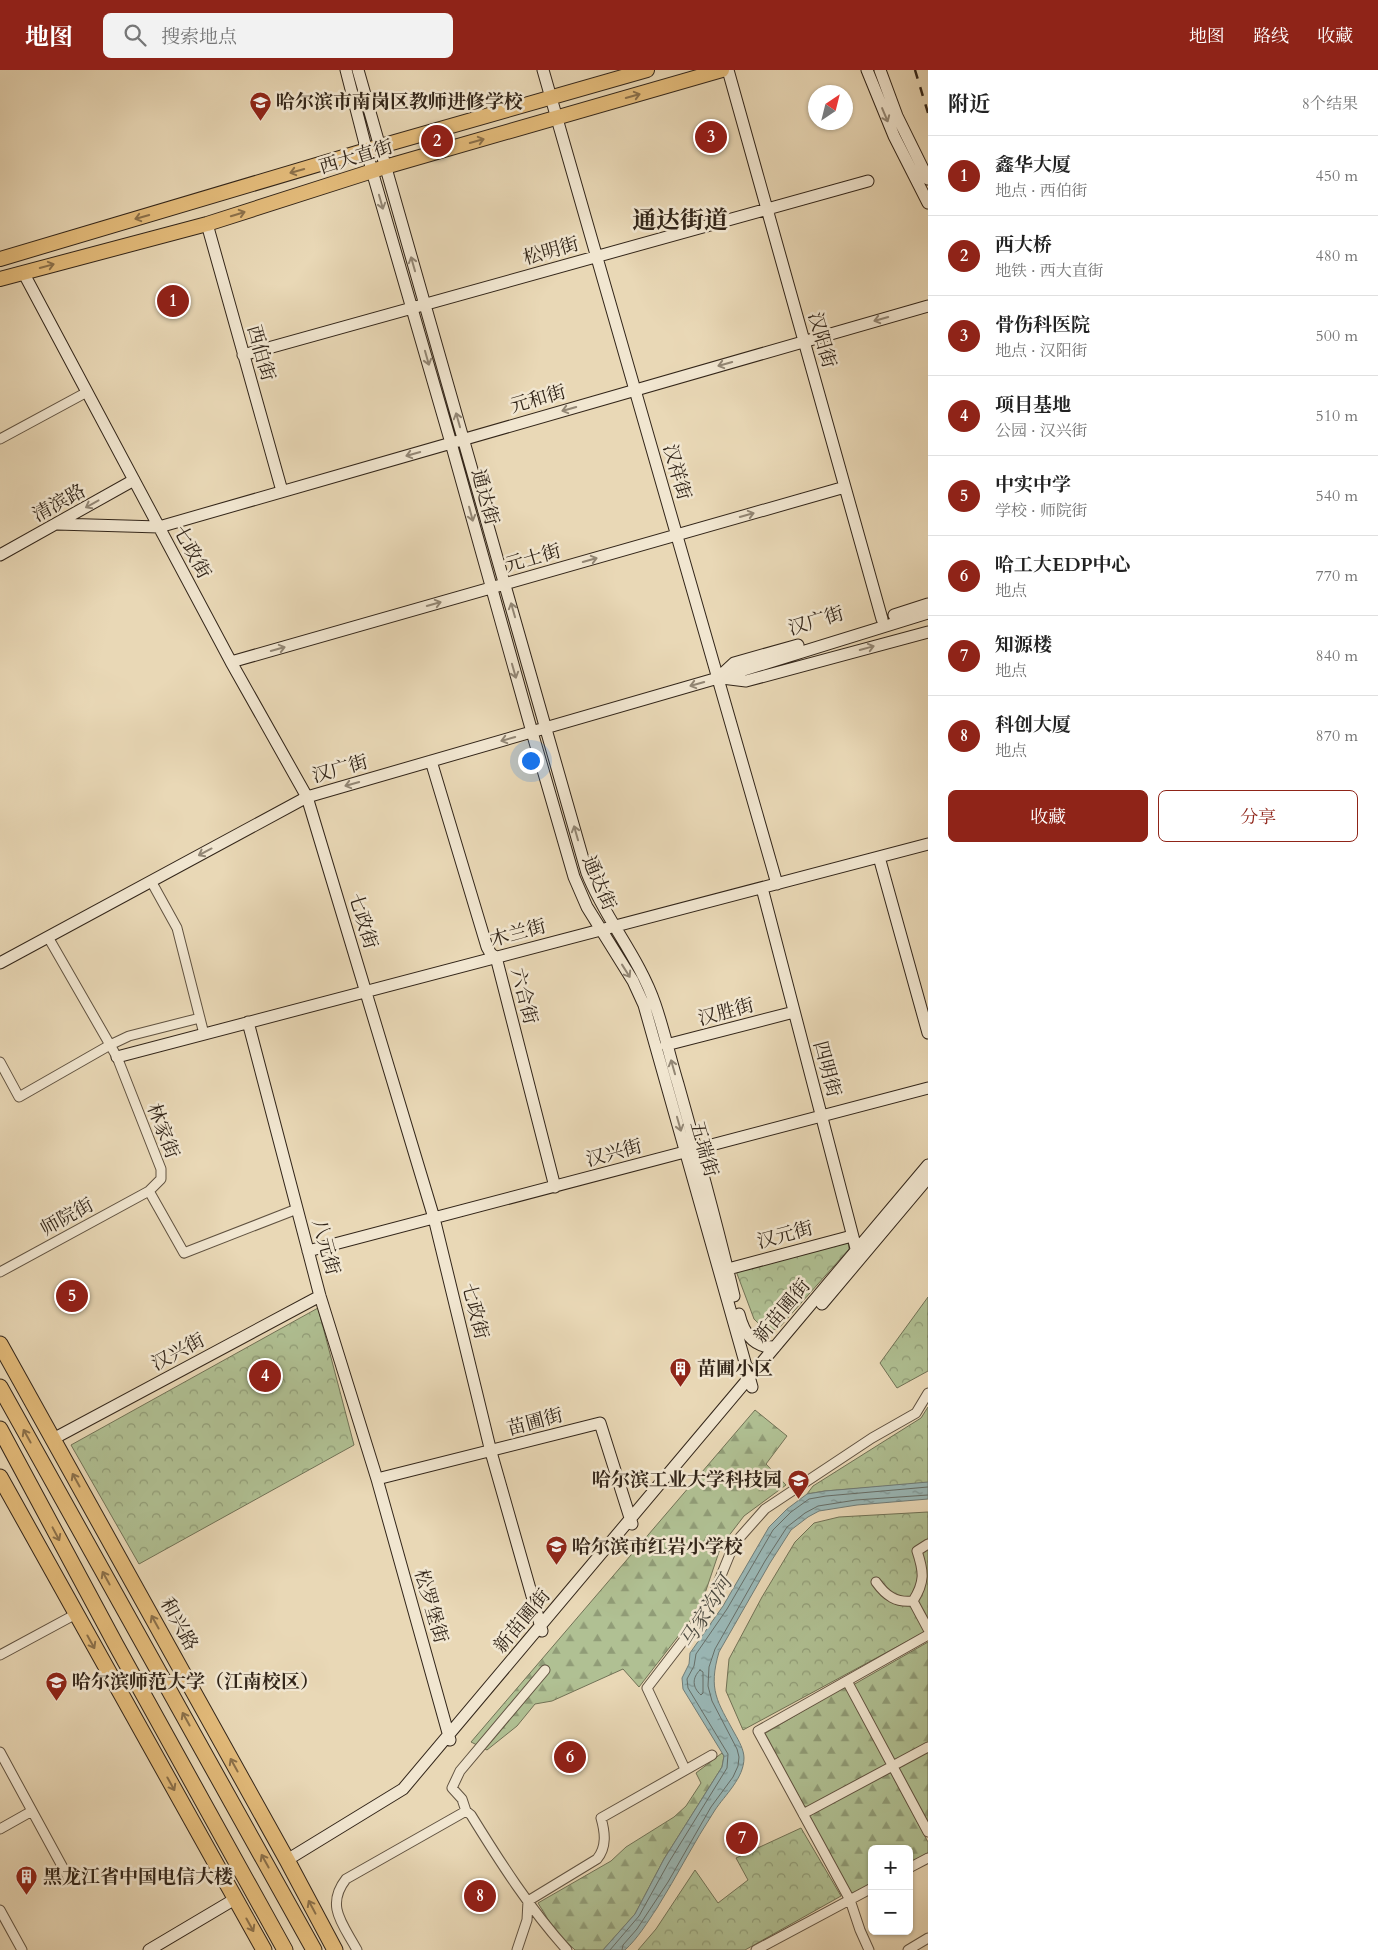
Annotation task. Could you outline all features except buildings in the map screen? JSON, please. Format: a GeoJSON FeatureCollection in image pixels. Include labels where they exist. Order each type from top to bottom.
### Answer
{"type":"FeatureCollection","features":[{"type":"Feature","properties":{"kind":"highway","name":"和兴路"},"geometry":{"type":"LineString","coordinates":[[0,1344],[335,1950]]}},
{"type":"Feature","properties":{"kind":"highway"},"geometry":{"type":"LineString","coordinates":[[0,1387],[314,1950]]}},
{"type":"Feature","properties":{"kind":"highway"},"geometry":{"type":"LineString","coordinates":[[0,1429],[116,1645],[285,1950]]}},
{"type":"Feature","properties":{"kind":"highway"},"geometry":{"type":"LineString","coordinates":[[1,1482],[264,1950]]}},
{"type":"Feature","properties":{"kind":"highway"},"geometry":{"type":"LineString","coordinates":[[55,1486],[128,1573]]}},
{"type":"Feature","properties":{"kind":"highway"},"geometry":{"type":"LineString","coordinates":[[60,1584],[116,1645]]}},
{"type":"Feature","properties":{"kind":"highway"},"geometry":{"type":"LineString","coordinates":[[233,1854],[237,1902]]}},
{"type":"Feature","properties":{"kind":"main road","name":"西大直街"},"geometry":{"type":"LineString","coordinates":[[0,259],[373,148],[647,70]]}},
{"type":"Feature","properties":{"kind":"main road","name":"西大直街"},"geometry":{"type":"LineString","coordinates":[[0,279],[207,224],[379,169],[722,70]]}},
{"type":"Feature","properties":{"kind":"street","name":"通达街"},"geometry":{"type":"LineString","coordinates":[[346,70],[379,169],[412,308],[452,443],[491,588],[574,877],[587,907],[601,930]]}},
{"type":"Feature","properties":{"kind":"street","name":"通达街"},"geometry":{"type":"LineString","coordinates":[[358,70],[373,148]]}},
{"type":"Feature","properties":{"kind":"street","name":"汉祥街"},"geometry":{"type":"LineString","coordinates":[[543,70],[777,884]]}},
{"type":"Feature","properties":{"kind":"street","name":"汉阳街"},"geometry":{"type":"LineString","coordinates":[[728,70],[882,619]]}},
{"type":"Feature","properties":{"kind":"street"},"geometry":{"type":"LineString","coordinates":[[867,70],[894,136],[928,203]]}},
{"type":"Feature","properties":{"kind":"street"},"geometry":{"type":"LineString","coordinates":[[880,70],[897,116],[928,178]]}},
{"type":"Feature","properties":{"kind":"street","name":"通达街"},"geometry":{"type":"LineString","coordinates":[[379,169],[425,304],[587,873],[601,905],[615,926]]}},
{"type":"Feature","properties":{"kind":"street","name":"松明街"},"geometry":{"type":"LineString","coordinates":[[243,355],[868,181]]}},
{"type":"Feature","properties":{"kind":"street","name":"西伯街"},"geometry":{"type":"LineString","coordinates":[[207,224],[282,491]]}},
{"type":"Feature","properties":{"kind":"street","name":"七政街"},"geometry":{"type":"LineString","coordinates":[[23,272],[231,662],[307,797],[434,1218],[491,1452],[541,1629]]}},
{"type":"Feature","properties":{"kind":"street","name":"元和街"},"geometry":{"type":"LineString","coordinates":[[57,524],[159,527],[928,306]]}},
{"type":"Feature","properties":{"kind":"street"},"geometry":{"type":"LineString","coordinates":[[0,439],[87,392]]}},
{"type":"Feature","properties":{"kind":"street","name":"清滨路"},"geometry":{"type":"LineString","coordinates":[[0,556],[134,480]]}},
{"type":"Feature","properties":{"kind":"street","name":"元士街"},"geometry":{"type":"LineString","coordinates":[[231,662],[846,487]]}},
{"type":"Feature","properties":{"kind":"street","name":"汉广街"},"geometry":{"type":"LineString","coordinates":[[718,678],[734,663],[928,604]]}},
{"type":"Feature","properties":{"kind":"street","name":"汉广街"},"geometry":{"type":"LineString","coordinates":[[0,963],[307,797],[718,678],[928,613]]}},
{"type":"Feature","properties":{"kind":"street","name":"汉广街"},"geometry":{"type":"LineString","coordinates":[[718,678],[778,665],[928,621]]}},
{"type":"Feature","properties":{"kind":"street","name":"汉广街"},"geometry":{"type":"LineString","coordinates":[[718,678],[746,681],[928,632]]}},
{"type":"Feature","properties":{"kind":"street","name":"六合街"},"geometry":{"type":"LineString","coordinates":[[431,761],[487,947],[491,954],[496,957],[555,1187]]}},
{"type":"Feature","properties":{"kind":"street","name":"木兰街"},"geometry":{"type":"LineString","coordinates":[[117,1057],[928,844]]}},
{"type":"Feature","properties":{"kind":"street"},"geometry":{"type":"LineString","coordinates":[[879,857],[928,1033]]}},
{"type":"Feature","properties":{"kind":"street"},"geometry":{"type":"LineString","coordinates":[[151,881],[177,928],[204,1034]]}},
{"type":"Feature","properties":{"kind":"street","name":"四明街"},"geometry":{"type":"LineString","coordinates":[[762,888],[858,1255]]}},
{"type":"Feature","properties":{"kind":"street","name":"五瑞街"},"geometry":{"type":"LineString","coordinates":[[615,926],[650,991],[666,1045],[691,1151],[751,1382]]}},
{"type":"Feature","properties":{"kind":"street","name":"五瑞街"},"geometry":{"type":"LineString","coordinates":[[601,930],[632,981],[644,1005],[728,1269],[742,1325],[748,1337],[759,1345],[775,1347]]}},
{"type":"Feature","properties":{"kind":"street","name":"林家街"},"geometry":{"type":"LineString","coordinates":[[48,937],[117,1057],[161,1169],[161,1179],[149,1191]]}},
{"type":"Feature","properties":{"kind":"street","name":"汉胜街"},"geometry":{"type":"LineString","coordinates":[[666,1045],[794,1012]]}},
{"type":"Feature","properties":{"kind":"street"},"geometry":{"type":"LineString","coordinates":[[0,1062],[19,1097],[129,1036],[200,1018]]}},
{"type":"Feature","properties":{"kind":"street","name":"八元街"},"geometry":{"type":"LineString","coordinates":[[248,1022],[320,1296],[377,1479]]}},
{"type":"Feature","properties":{"kind":"street","name":"汉兴街"},"geometry":{"type":"LineString","coordinates":[[308,1251],[928,1088]]}},
{"type":"Feature","properties":{"kind":"street","name":"新苗圃街"},"geometry":{"type":"LineString","coordinates":[[288,1863],[404,1796],[541,1629],[858,1255],[928,1165]]}},
{"type":"Feature","properties":{"kind":"street","name":"新苗圃街"},"geometry":{"type":"LineString","coordinates":[[751,1382],[775,1347],[928,1178]]}},
{"type":"Feature","properties":{"kind":"street"},"geometry":{"type":"LineString","coordinates":[[149,1191],[184,1252],[191,1252],[297,1209]]}},
{"type":"Feature","properties":{"kind":"street","name":"师院街"},"geometry":{"type":"LineString","coordinates":[[0,1272],[149,1191]]}},
{"type":"Feature","properties":{"kind":"street","name":"汉元街"},"geometry":{"type":"LineString","coordinates":[[728,1269],[852,1236]]}},
{"type":"Feature","properties":{"kind":"street","name":"汉兴街"},"geometry":{"type":"LineString","coordinates":[[53,1439],[320,1296]]}},
{"type":"Feature","properties":{"kind":"street"},"geometry":{"type":"LineString","coordinates":[[685,1769],[646,1688],[707,1610],[734,1544],[765,1509],[872,1438],[916,1413],[928,1393]]}},
{"type":"Feature","properties":{"kind":"street","name":"苗圃街"},"geometry":{"type":"LineString","coordinates":[[377,1479],[491,1452],[600,1423],[632,1522]]}},
{"type":"Feature","properties":{"kind":"street","name":"松罗堡街"},"geometry":{"type":"LineString","coordinates":[[377,1479],[450,1738]]}},
{"type":"Feature","properties":{"kind":"street"},"geometry":{"type":"LineString","coordinates":[[913,1601],[922,1583],[923,1573],[918,1551],[928,1544]]}},
{"type":"Feature","properties":{"kind":"street"},"geometry":{"type":"LineString","coordinates":[[876,1582],[892,1600],[913,1601]]}},
{"type":"Feature","properties":{"kind":"street"},"geometry":{"type":"LineString","coordinates":[[913,1601],[928,1629]]}},
{"type":"Feature","properties":{"kind":"street"},"geometry":{"type":"LineString","coordinates":[[0,1655],[76,1614]]}},
{"type":"Feature","properties":{"kind":"street"},"geometry":{"type":"LineString","coordinates":[[869,1950],[850,1900],[758,1731],[928,1635]]}},
{"type":"Feature","properties":{"kind":"street"},"geometry":{"type":"LineString","coordinates":[[546,1670],[460,1771],[452,1788],[462,1799],[466,1811],[471,1815],[544,1924],[567,1950]]}},
{"type":"Feature","properties":{"kind":"street"},"geometry":{"type":"LineString","coordinates":[[847,1681],[928,1832]]}},
{"type":"Feature","properties":{"kind":"street"},"geometry":{"type":"LineString","coordinates":[[804,1814],[928,1747]]}},
{"type":"Feature","properties":{"kind":"street"},"geometry":{"type":"LineString","coordinates":[[0,1752],[68,1878]]}},
{"type":"Feature","properties":{"kind":"street"},"geometry":{"type":"LineString","coordinates":[[528,1901],[597,1860],[602,1853],[604,1843],[604,1828],[601,1818],[712,1755]]}},
{"type":"Feature","properties":{"kind":"street"},"geometry":{"type":"LineString","coordinates":[[0,1829],[32,1811]]}},
{"type":"Feature","properties":{"kind":"street"},"geometry":{"type":"LineString","coordinates":[[357,1950],[337,1913],[335,1902],[338,1889],[346,1879],[466,1811]]}},
{"type":"Feature","properties":{"kind":"street"},"geometry":{"type":"LineString","coordinates":[[913,1866],[928,1858]]}},
{"type":"Feature","properties":{"kind":"street"},"geometry":{"type":"LineString","coordinates":[[756,1950],[868,1890]]}},
{"type":"Feature","properties":{"kind":"street"},"geometry":{"type":"LineString","coordinates":[[517,1950],[527,1920],[528,1901]]}},
{"type":"Feature","properties":{"kind":"street"},"geometry":{"type":"LineString","coordinates":[[149,1950],[237,1902]]}},
{"type":"Feature","properties":{"kind":"street"},"geometry":{"type":"LineString","coordinates":[[164,1950],[237,1902]]}},
{"type":"Feature","properties":{"kind":"street"},"geometry":{"type":"LineString","coordinates":[[0,1910],[22,1950]]}},
{"type":"Feature","properties":{"kind":"street"},"geometry":{"type":"LineString","coordinates":[[908,1950],[928,1938]]}},
{"type":"Feature","properties":{"kind":"green space"},"geometry":{"type":"Polygon","coordinates":[[[848,1241],[849,1249],[778,1329],[765,1330],[754,1319],[736,1271],[848,1241]]]}},
{"type":"Feature","properties":{"kind":"green space"},"geometry":{"type":"Polygon","coordinates":[[[928,1297],[928,1371],[897,1388],[880,1363],[928,1297]]]}},
{"type":"Feature","properties":{"kind":"green space"},"geometry":{"type":"Polygon","coordinates":[[[318,1308],[354,1445],[139,1564],[71,1445],[318,1308]]]}},
{"type":"Feature","properties":{"kind":"green space"},"geometry":{"type":"Polygon","coordinates":[[[928,1407],[928,1483],[807,1494],[813,1486],[921,1418],[928,1407]]]}},
{"type":"Feature","properties":{"kind":"green space"},"geometry":{"type":"Polygon","coordinates":[[[755,1410],[787,1436],[766,1464],[786,1485],[744,1516],[721,1546],[700,1608],[639,1687],[623,1669],[552,1701],[535,1704],[517,1726],[487,1750],[471,1742],[755,1410]]]}},
{"type":"Feature","properties":{"kind":"green space"},"geometry":{"type":"Polygon","coordinates":[[[928,1512],[928,1630],[743,1730],[726,1691],[729,1659],[762,1597],[795,1542],[814,1523],[839,1517],[928,1512]]]}},
{"type":"Feature","properties":{"kind":"green space"},"geometry":{"type":"Polygon","coordinates":[[[928,1642],[928,1743],[893,1762],[853,1685],[928,1642]]]}},
{"type":"Feature","properties":{"kind":"green space"},"geometry":{"type":"Polygon","coordinates":[[[845,1686],[887,1765],[806,1809],[764,1734],[845,1686]]]}},
{"type":"Feature","properties":{"kind":"green space"},"geometry":{"type":"Polygon","coordinates":[[[928,1751],[928,1826],[897,1769],[928,1751]]]}},
{"type":"Feature","properties":{"kind":"green space"},"geometry":{"type":"Polygon","coordinates":[[[722,1753],[724,1756],[722,1767],[664,1859],[635,1914],[603,1950],[575,1950],[555,1931],[538,1903],[611,1861],[626,1847],[674,1817],[686,1806],[701,1783],[696,1773],[722,1753]]]}},
{"type":"Feature","properties":{"kind":"green space"},"geometry":{"type":"Polygon","coordinates":[[[890,1771],[928,1842],[928,1853],[913,1861],[913,1845],[868,1845],[868,1886],[852,1895],[809,1815],[890,1771]]]}},
{"type":"Feature","properties":{"kind":"green space"},"geometry":{"type":"Polygon","coordinates":[[[801,1828],[841,1896],[745,1950],[638,1950],[656,1929],[695,1870],[718,1903],[748,1880],[736,1858],[801,1828]]]}},
{"type":"Feature","properties":{"kind":"water"},"geometry":{"type":"Polygon","coordinates":[[[928,1482],[928,1499],[857,1505],[819,1511],[791,1530],[719,1652],[716,1665],[714,1686],[716,1695],[743,1752],[744,1758],[741,1772],[707,1822],[650,1919],[638,1935],[625,1950],[603,1950],[635,1914],[664,1859],[722,1767],[724,1756],[683,1689],[682,1678],[689,1664],[690,1653],[723,1606],[769,1527],[787,1509],[807,1494],[928,1482]]]}},
{"type":"Feature","properties":{"kind":"railway"},"geometry":{"type":"LineString","coordinates":[[915,70],[928,113]]}},
{"type":"Feature","properties":{"kind":"place","name":"哈尔滨市南岗区教师进修学校"},"geometry":{"type":"Point","coordinates":[260,121]}},
{"type":"Feature","properties":{"kind":"place","name":"骨伤科医院"},"geometry":{"type":"Point","coordinates":[711,137]}},
{"type":"Feature","properties":{"kind":"place","name":"西大桥"},"geometry":{"type":"Point","coordinates":[437,141]}},
{"type":"Feature","properties":{"kind":"place","name":"鑫华大厦"},"geometry":{"type":"Point","coordinates":[173,301]}},
{"type":"Feature","properties":{"kind":"place","name":"中实中学"},"geometry":{"type":"Point","coordinates":[72,1296]}},
{"type":"Feature","properties":{"kind":"place","name":"项目基地"},"geometry":{"type":"Point","coordinates":[265,1376]}},
{"type":"Feature","properties":{"kind":"place","name":"苗圃小区"},"geometry":{"type":"Point","coordinates":[681,1388]}},
{"type":"Feature","properties":{"kind":"place","name":"哈尔滨工业大学科技园"},"geometry":{"type":"Point","coordinates":[798,1499]}},
{"type":"Feature","properties":{"kind":"place","name":"哈尔滨市红岩小学校"},"geometry":{"type":"Point","coordinates":[556,1566]}},
{"type":"Feature","properties":{"kind":"place","name":"哈尔滨师范大学（江南校区）"},"geometry":{"type":"Point","coordinates":[56,1701]}},
{"type":"Feature","properties":{"kind":"place","name":"哈工大EDP中心"},"geometry":{"type":"Point","coordinates":[570,1757]}},
{"type":"Feature","properties":{"kind":"place","name":"知源楼"},"geometry":{"type":"Point","coordinates":[742,1838]}},
{"type":"Feature","properties":{"kind":"place","name":"黑龙江省中国电信大楼"},"geometry":{"type":"Point","coordinates":[27,1896]}},
{"type":"Feature","properties":{"kind":"place","name":"科创大厦"},"geometry":{"type":"Point","coordinates":[480,1896]}},
{"type":"Feature","properties":{"kind":"district","name":"通达街道"},"geometry":{"type":"Point","coordinates":[680,220]}},
{"type":"Feature","properties":{"kind":"water label","name":"马家沟河"},"geometry":{"type":"Point","coordinates":[706,1612]}}]}
